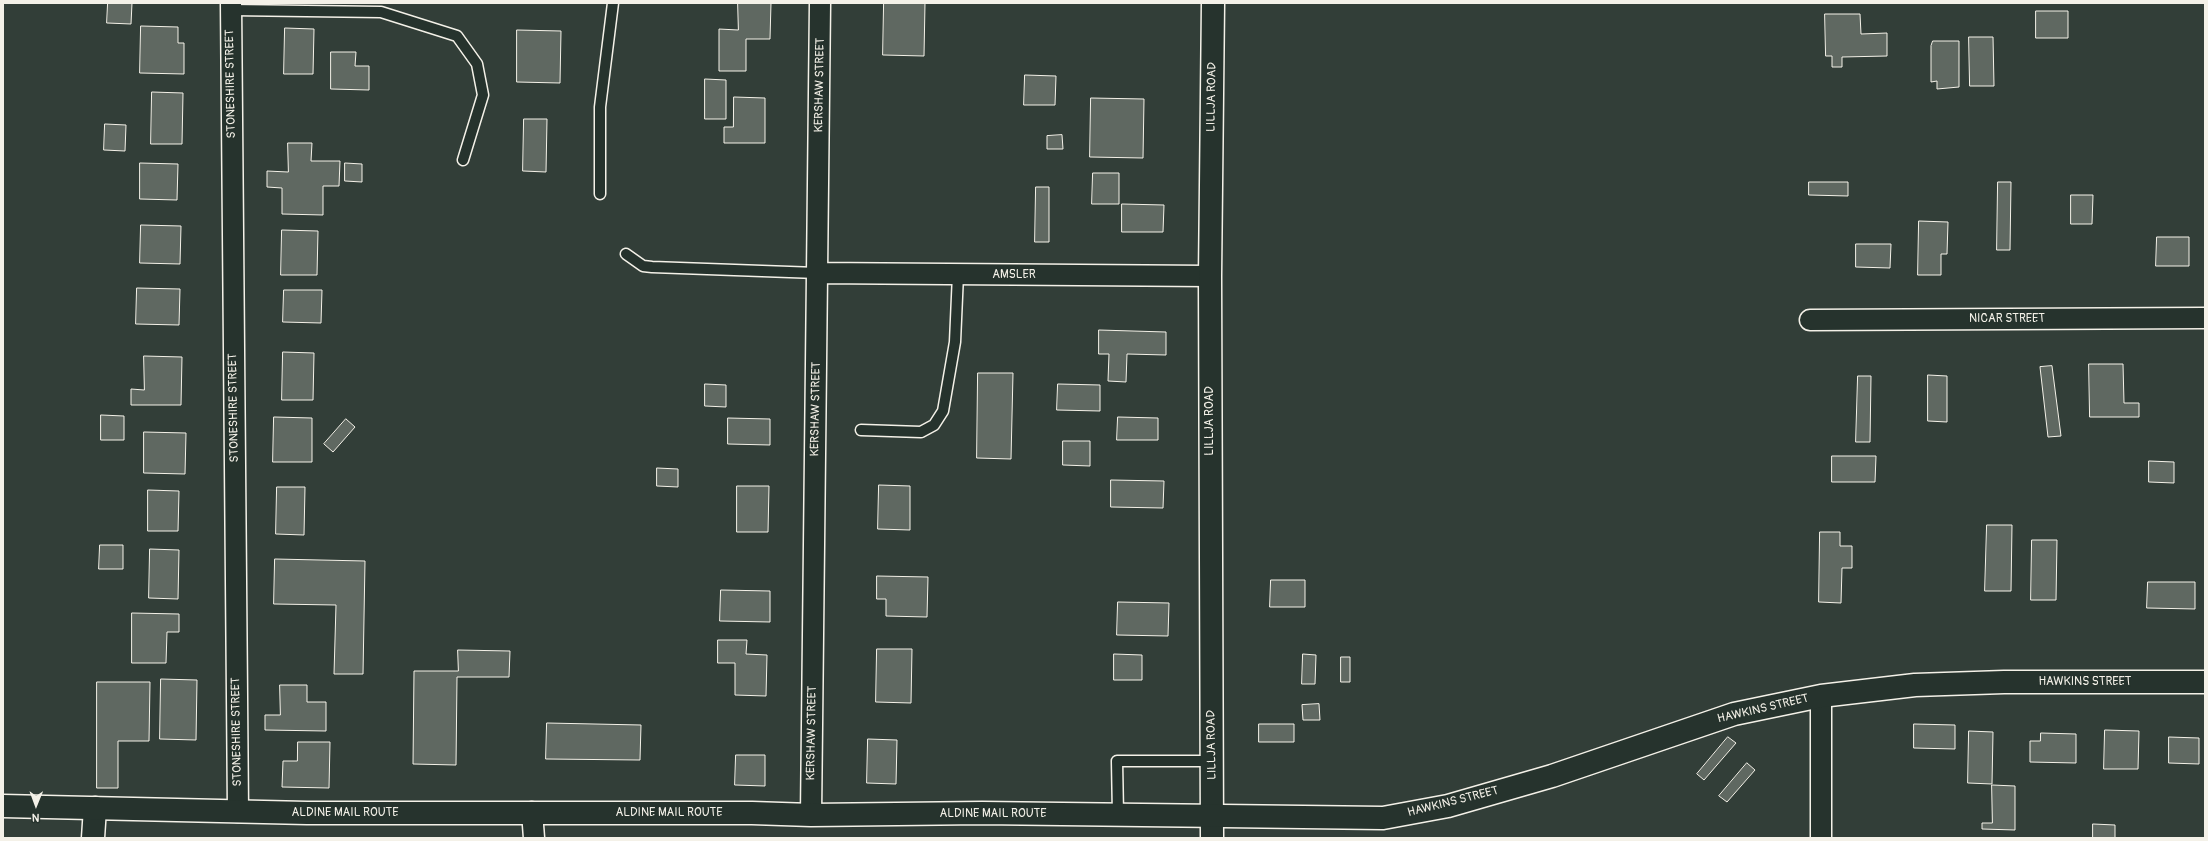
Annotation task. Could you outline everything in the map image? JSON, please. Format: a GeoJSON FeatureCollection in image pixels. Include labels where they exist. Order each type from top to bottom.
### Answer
{"type":"FeatureCollection","features":[{"type":"Feature","properties":{"kind":"main road","name":"LILLJA ROAD"},"geometry":{"type":"LineString","coordinates":[[1212,838],[1210,276],[1213,3]]}},
{"type":"Feature","properties":{"kind":"main road","name":"HAWKINS STREET"},"geometry":{"type":"LineString","coordinates":[[1335,818],[1383,818],[1448,806],[1552,776],[1734,714],[1821,696],[1915,685],[2004,682],[2205,682]]}},
{"type":"Feature","properties":{"kind":"main road","name":"ALDINE MAIL ROUTE"},"geometry":{"type":"LineString","coordinates":[[3,806],[238,812],[752,813],[810,815],[982,813],[1335,818]]}},
{"type":"Feature","properties":{"kind":"main road"},"geometry":{"type":"LineString","coordinates":[[93,838],[95,808]]}},
{"type":"Feature","properties":{"kind":"street","name":"KERSHAW STREET"},"geometry":{"type":"LineString","coordinates":[[810,815],[820,3]]}},
{"type":"Feature","properties":{"kind":"street","name":"STONESHIRE STREET"},"geometry":{"type":"LineString","coordinates":[[231,6],[238,812]]}},
{"type":"Feature","properties":{"kind":"street","name":"AMSLER"},"geometry":{"type":"LineString","coordinates":[[817,273],[1210,276]]}},
{"type":"Feature","properties":{"kind":"street","name":"NICAR STREET"},"geometry":{"type":"LineString","coordinates":[[1810,320],[2205,318]]}},
{"type":"Feature","properties":{"kind":"street"},"geometry":{"type":"LineString","coordinates":[[1821,696],[1821,838]]}},
{"type":"Feature","properties":{"kind":"street"},"geometry":{"type":"LineString","coordinates":[[532,812],[534,838]]}},
{"type":"Feature","properties":{"kind":"lane"},"geometry":{"type":"LineString","coordinates":[[600,194],[600,107],[613,3]]}},
{"type":"Feature","properties":{"kind":"lane"},"geometry":{"type":"LineString","coordinates":[[231,6],[381,12],[458,36],[478,64],[483,95],[463,160]]}},
{"type":"Feature","properties":{"kind":"lane"},"geometry":{"type":"LineString","coordinates":[[626,254],[643,266],[652,267],[817,273]]}},
{"type":"Feature","properties":{"kind":"lane"},"geometry":{"type":"LineString","coordinates":[[861,430],[921,432],[934,425],[943,411],[955,342],[958,274]]}},
{"type":"Feature","properties":{"kind":"lane"},"geometry":{"type":"LineString","coordinates":[[1118,815],[1117,761],[1211,761]]}},
{"type":"Feature","properties":{"kind":"building"},"geometry":{"type":"Polygon","coordinates":[[[108,3],[132,3],[131,24],[107,23],[108,3]]]}},
{"type":"Feature","properties":{"kind":"building"},"geometry":{"type":"Polygon","coordinates":[[[738,3],[771,3],[770,39],[746,39],[746,71],[719,71],[719,29],[738,30],[738,3]]]}},
{"type":"Feature","properties":{"kind":"building"},"geometry":{"type":"Polygon","coordinates":[[[884,3],[925,3],[924,56],[883,55],[884,3]]]}},
{"type":"Feature","properties":{"kind":"building"},"geometry":{"type":"Polygon","coordinates":[[[2036,11],[2068,11],[2068,38],[2036,38],[2036,11]]]}},
{"type":"Feature","properties":{"kind":"building"},"geometry":{"type":"Polygon","coordinates":[[[1825,14],[1860,14],[1861,34],[1887,33],[1887,56],[1842,57],[1842,67],[1832,67],[1832,56],[1826,56],[1825,14]]]}},
{"type":"Feature","properties":{"kind":"building"},"geometry":{"type":"Polygon","coordinates":[[[141,26],[178,27],[178,43],[184,43],[184,74],[140,73],[141,26]]]}},
{"type":"Feature","properties":{"kind":"building"},"geometry":{"type":"Polygon","coordinates":[[[285,28],[314,29],[313,74],[284,74],[285,28]]]}},
{"type":"Feature","properties":{"kind":"building"},"geometry":{"type":"Polygon","coordinates":[[[517,30],[561,31],[560,83],[517,82],[517,30]]]}},
{"type":"Feature","properties":{"kind":"building"},"geometry":{"type":"Polygon","coordinates":[[[1969,37],[1993,37],[1994,86],[1970,86],[1969,37]]]}},
{"type":"Feature","properties":{"kind":"building"},"geometry":{"type":"Polygon","coordinates":[[[1933,41],[1959,41],[1959,87],[1937,89],[1937,81],[1931,82],[1931,46],[1933,41]]]}},
{"type":"Feature","properties":{"kind":"building"},"geometry":{"type":"Polygon","coordinates":[[[331,52],[356,52],[355,66],[369,66],[369,90],[331,89],[331,52]]]}},
{"type":"Feature","properties":{"kind":"building"},"geometry":{"type":"Polygon","coordinates":[[[1025,75],[1056,76],[1055,105],[1024,105],[1025,75]]]}},
{"type":"Feature","properties":{"kind":"building"},"geometry":{"type":"Polygon","coordinates":[[[705,79],[726,80],[726,119],[705,119],[705,79]]]}},
{"type":"Feature","properties":{"kind":"building"},"geometry":{"type":"Polygon","coordinates":[[[152,92],[183,93],[182,144],[151,144],[152,92]]]}},
{"type":"Feature","properties":{"kind":"building"},"geometry":{"type":"Polygon","coordinates":[[[734,97],[765,98],[765,143],[724,143],[724,127],[733,127],[734,97]]]}},
{"type":"Feature","properties":{"kind":"building"},"geometry":{"type":"Polygon","coordinates":[[[1091,98],[1144,99],[1143,158],[1090,157],[1091,98]]]}},
{"type":"Feature","properties":{"kind":"building"},"geometry":{"type":"Polygon","coordinates":[[[524,119],[547,119],[546,172],[523,171],[524,119]]]}},
{"type":"Feature","properties":{"kind":"building"},"geometry":{"type":"Polygon","coordinates":[[[105,124],[126,125],[125,151],[104,150],[105,124]]]}},
{"type":"Feature","properties":{"kind":"building"},"geometry":{"type":"Polygon","coordinates":[[[1062,135],[1063,149],[1047,149],[1047,136],[1062,135]]]}},
{"type":"Feature","properties":{"kind":"building"},"geometry":{"type":"Polygon","coordinates":[[[288,143],[312,143],[311,161],[340,161],[339,186],[323,186],[323,215],[282,214],[282,188],[267,187],[267,171],[288,172],[288,143]]]}},
{"type":"Feature","properties":{"kind":"building"},"geometry":{"type":"Polygon","coordinates":[[[140,163],[178,164],[177,200],[140,199],[140,163]]]}},
{"type":"Feature","properties":{"kind":"building"},"geometry":{"type":"Polygon","coordinates":[[[345,163],[362,164],[362,182],[345,181],[345,163]]]}},
{"type":"Feature","properties":{"kind":"building"},"geometry":{"type":"Polygon","coordinates":[[[1093,173],[1119,173],[1119,204],[1092,204],[1093,173]]]}},
{"type":"Feature","properties":{"kind":"building"},"geometry":{"type":"Polygon","coordinates":[[[1809,182],[1848,182],[1848,196],[1809,195],[1809,182]]]}},
{"type":"Feature","properties":{"kind":"building"},"geometry":{"type":"Polygon","coordinates":[[[1998,182],[2011,182],[2010,250],[1997,250],[1998,182]]]}},
{"type":"Feature","properties":{"kind":"building"},"geometry":{"type":"Polygon","coordinates":[[[1036,187],[1049,187],[1049,242],[1035,242],[1036,187]]]}},
{"type":"Feature","properties":{"kind":"building"},"geometry":{"type":"Polygon","coordinates":[[[2071,195],[2093,195],[2092,224],[2071,224],[2071,195]]]}},
{"type":"Feature","properties":{"kind":"building"},"geometry":{"type":"Polygon","coordinates":[[[1122,204],[1164,205],[1163,232],[1122,232],[1122,204]]]}},
{"type":"Feature","properties":{"kind":"building"},"geometry":{"type":"Polygon","coordinates":[[[1919,221],[1948,222],[1947,254],[1941,254],[1941,275],[1918,275],[1919,221]]]}},
{"type":"Feature","properties":{"kind":"building"},"geometry":{"type":"Polygon","coordinates":[[[141,225],[181,226],[180,264],[140,263],[141,225]]]}},
{"type":"Feature","properties":{"kind":"building"},"geometry":{"type":"Polygon","coordinates":[[[282,230],[318,231],[317,275],[281,275],[282,230]]]}},
{"type":"Feature","properties":{"kind":"building"},"geometry":{"type":"Polygon","coordinates":[[[2157,237],[2189,237],[2189,266],[2156,266],[2157,237]]]}},
{"type":"Feature","properties":{"kind":"building"},"geometry":{"type":"Polygon","coordinates":[[[1856,244],[1891,244],[1890,268],[1856,267],[1856,244]]]}},
{"type":"Feature","properties":{"kind":"building"},"geometry":{"type":"Polygon","coordinates":[[[137,288],[180,289],[179,325],[136,324],[137,288]]]}},
{"type":"Feature","properties":{"kind":"building"},"geometry":{"type":"Polygon","coordinates":[[[284,290],[322,290],[321,323],[283,322],[284,290]]]}},
{"type":"Feature","properties":{"kind":"building"},"geometry":{"type":"Polygon","coordinates":[[[1099,330],[1166,332],[1166,355],[1127,354],[1126,382],[1108,381],[1109,354],[1099,354],[1099,330]]]}},
{"type":"Feature","properties":{"kind":"building"},"geometry":{"type":"Polygon","coordinates":[[[283,352],[314,353],[313,400],[282,400],[283,352]]]}},
{"type":"Feature","properties":{"kind":"building"},"geometry":{"type":"Polygon","coordinates":[[[144,356],[182,357],[181,405],[131,405],[131,389],[144,390],[144,356]]]}},
{"type":"Feature","properties":{"kind":"building"},"geometry":{"type":"Polygon","coordinates":[[[2089,364],[2123,364],[2124,403],[2139,403],[2139,417],[2090,417],[2089,364]]]}},
{"type":"Feature","properties":{"kind":"building"},"geometry":{"type":"Polygon","coordinates":[[[2052,366],[2061,436],[2048,437],[2040,367],[2052,366]]]}},
{"type":"Feature","properties":{"kind":"building"},"geometry":{"type":"Polygon","coordinates":[[[978,373],[1013,373],[1011,459],[977,458],[978,373]]]}},
{"type":"Feature","properties":{"kind":"building"},"geometry":{"type":"Polygon","coordinates":[[[1928,375],[1947,376],[1947,422],[1928,421],[1928,375]]]}},
{"type":"Feature","properties":{"kind":"building"},"geometry":{"type":"Polygon","coordinates":[[[1858,376],[1871,376],[1870,442],[1856,442],[1858,376]]]}},
{"type":"Feature","properties":{"kind":"building"},"geometry":{"type":"Polygon","coordinates":[[[705,384],[726,385],[726,407],[705,406],[705,384]]]}},
{"type":"Feature","properties":{"kind":"building"},"geometry":{"type":"Polygon","coordinates":[[[1058,384],[1100,385],[1100,411],[1057,410],[1058,384]]]}},
{"type":"Feature","properties":{"kind":"building"},"geometry":{"type":"Polygon","coordinates":[[[101,415],[124,416],[124,440],[101,440],[101,415]]]}},
{"type":"Feature","properties":{"kind":"building"},"geometry":{"type":"Polygon","coordinates":[[[274,417],[312,418],[312,462],[273,462],[274,417]]]}},
{"type":"Feature","properties":{"kind":"building"},"geometry":{"type":"Polygon","coordinates":[[[1118,417],[1158,418],[1158,440],[1117,440],[1118,417]]]}},
{"type":"Feature","properties":{"kind":"building"},"geometry":{"type":"Polygon","coordinates":[[[728,418],[770,419],[770,445],[728,444],[728,418]]]}},
{"type":"Feature","properties":{"kind":"building"},"geometry":{"type":"Polygon","coordinates":[[[346,419],[355,427],[333,452],[324,444],[346,419]]]}},
{"type":"Feature","properties":{"kind":"building"},"geometry":{"type":"Polygon","coordinates":[[[144,432],[186,433],[185,474],[144,473],[144,432]]]}},
{"type":"Feature","properties":{"kind":"building"},"geometry":{"type":"Polygon","coordinates":[[[1063,441],[1090,441],[1090,466],[1063,465],[1063,441]]]}},
{"type":"Feature","properties":{"kind":"building"},"geometry":{"type":"Polygon","coordinates":[[[1832,456],[1876,456],[1875,482],[1832,482],[1832,456]]]}},
{"type":"Feature","properties":{"kind":"building"},"geometry":{"type":"Polygon","coordinates":[[[2149,461],[2174,462],[2174,483],[2149,482],[2149,461]]]}},
{"type":"Feature","properties":{"kind":"building"},"geometry":{"type":"Polygon","coordinates":[[[657,468],[678,469],[678,487],[657,486],[657,468]]]}},
{"type":"Feature","properties":{"kind":"building"},"geometry":{"type":"Polygon","coordinates":[[[1111,480],[1164,481],[1163,508],[1111,507],[1111,480]]]}},
{"type":"Feature","properties":{"kind":"building"},"geometry":{"type":"Polygon","coordinates":[[[879,485],[910,486],[910,530],[878,529],[879,485]]]}},
{"type":"Feature","properties":{"kind":"building"},"geometry":{"type":"Polygon","coordinates":[[[737,486],[769,486],[768,532],[737,532],[737,486]]]}},
{"type":"Feature","properties":{"kind":"building"},"geometry":{"type":"Polygon","coordinates":[[[277,487],[305,487],[304,535],[276,534],[277,487]]]}},
{"type":"Feature","properties":{"kind":"building"},"geometry":{"type":"Polygon","coordinates":[[[148,490],[179,491],[178,531],[148,531],[148,490]]]}},
{"type":"Feature","properties":{"kind":"building"},"geometry":{"type":"Polygon","coordinates":[[[1987,525],[2012,525],[2011,591],[1985,591],[1987,525]]]}},
{"type":"Feature","properties":{"kind":"building"},"geometry":{"type":"Polygon","coordinates":[[[1820,532],[1840,532],[1840,546],[1852,546],[1852,568],[1842,568],[1841,603],[1819,602],[1820,532]]]}},
{"type":"Feature","properties":{"kind":"building"},"geometry":{"type":"Polygon","coordinates":[[[2032,540],[2057,540],[2056,600],[2031,600],[2032,540]]]}},
{"type":"Feature","properties":{"kind":"building"},"geometry":{"type":"Polygon","coordinates":[[[100,545],[123,545],[123,569],[99,569],[100,545]]]}},
{"type":"Feature","properties":{"kind":"building"},"geometry":{"type":"Polygon","coordinates":[[[150,549],[179,550],[178,599],[149,598],[150,549]]]}},
{"type":"Feature","properties":{"kind":"building"},"geometry":{"type":"Polygon","coordinates":[[[275,559],[365,561],[363,674],[334,674],[336,605],[274,604],[275,559]]]}},
{"type":"Feature","properties":{"kind":"building"},"geometry":{"type":"Polygon","coordinates":[[[877,576],[928,577],[927,617],[886,616],[886,599],[877,599],[877,576]]]}},
{"type":"Feature","properties":{"kind":"building"},"geometry":{"type":"Polygon","coordinates":[[[1271,580],[1305,580],[1305,607],[1270,607],[1271,580]]]}},
{"type":"Feature","properties":{"kind":"building"},"geometry":{"type":"Polygon","coordinates":[[[2148,582],[2195,582],[2195,609],[2147,608],[2148,582]]]}},
{"type":"Feature","properties":{"kind":"building"},"geometry":{"type":"Polygon","coordinates":[[[721,590],[770,591],[770,622],[720,621],[721,590]]]}},
{"type":"Feature","properties":{"kind":"building"},"geometry":{"type":"Polygon","coordinates":[[[1118,602],[1169,603],[1168,636],[1117,635],[1118,602]]]}},
{"type":"Feature","properties":{"kind":"building"},"geometry":{"type":"Polygon","coordinates":[[[132,613],[179,614],[179,632],[167,632],[166,663],[132,663],[132,613]]]}},
{"type":"Feature","properties":{"kind":"building"},"geometry":{"type":"Polygon","coordinates":[[[718,640],[747,640],[746,654],[767,655],[766,696],[735,695],[735,663],[718,663],[718,640]]]}},
{"type":"Feature","properties":{"kind":"building"},"geometry":{"type":"Polygon","coordinates":[[[877,649],[912,649],[911,703],[876,702],[877,649]]]}},
{"type":"Feature","properties":{"kind":"building"},"geometry":{"type":"Polygon","coordinates":[[[458,650],[510,651],[509,677],[457,677],[456,765],[413,764],[414,671],[458,671],[458,650]]]}},
{"type":"Feature","properties":{"kind":"building"},"geometry":{"type":"Polygon","coordinates":[[[1114,654],[1142,655],[1142,680],[1114,680],[1114,654]]]}},
{"type":"Feature","properties":{"kind":"building"},"geometry":{"type":"Polygon","coordinates":[[[1303,654],[1316,655],[1315,684],[1302,684],[1303,654]]]}},
{"type":"Feature","properties":{"kind":"building"},"geometry":{"type":"Polygon","coordinates":[[[1341,657],[1350,657],[1350,682],[1341,682],[1341,657]]]}},
{"type":"Feature","properties":{"kind":"building"},"geometry":{"type":"Polygon","coordinates":[[[161,679],[197,680],[196,740],[160,739],[161,679]]]}},
{"type":"Feature","properties":{"kind":"building"},"geometry":{"type":"Polygon","coordinates":[[[97,682],[150,682],[149,741],[118,741],[118,788],[97,788],[97,682]]]}},
{"type":"Feature","properties":{"kind":"building"},"geometry":{"type":"Polygon","coordinates":[[[280,685],[307,685],[307,702],[326,702],[326,731],[265,730],[265,715],[280,715],[280,685]]]}},
{"type":"Feature","properties":{"kind":"building"},"geometry":{"type":"Polygon","coordinates":[[[1319,704],[1320,720],[1303,720],[1302,705],[1319,704]]]}},
{"type":"Feature","properties":{"kind":"building"},"geometry":{"type":"Polygon","coordinates":[[[547,723],[641,725],[640,760],[546,759],[547,723]]]}},
{"type":"Feature","properties":{"kind":"building"},"geometry":{"type":"Polygon","coordinates":[[[1259,724],[1294,724],[1294,742],[1259,742],[1259,724]]]}},
{"type":"Feature","properties":{"kind":"building"},"geometry":{"type":"Polygon","coordinates":[[[1914,724],[1955,725],[1955,749],[1914,748],[1914,724]]]}},
{"type":"Feature","properties":{"kind":"building"},"geometry":{"type":"Polygon","coordinates":[[[2105,730],[2139,731],[2138,769],[2104,769],[2105,730]]]}},
{"type":"Feature","properties":{"kind":"building"},"geometry":{"type":"Polygon","coordinates":[[[1969,731],[1993,732],[1992,784],[1968,783],[1969,731]]]}},
{"type":"Feature","properties":{"kind":"building"},"geometry":{"type":"Polygon","coordinates":[[[2041,733],[2076,734],[2076,763],[2030,762],[2030,741],[2040,741],[2041,733]]]}},
{"type":"Feature","properties":{"kind":"building"},"geometry":{"type":"Polygon","coordinates":[[[1728,737],[1736,743],[1704,780],[1697,774],[1728,737]]]}},
{"type":"Feature","properties":{"kind":"building"},"geometry":{"type":"Polygon","coordinates":[[[2169,737],[2199,738],[2199,764],[2169,763],[2169,737]]]}},
{"type":"Feature","properties":{"kind":"building"},"geometry":{"type":"Polygon","coordinates":[[[868,739],[897,740],[896,784],[867,783],[868,739]]]}},
{"type":"Feature","properties":{"kind":"building"},"geometry":{"type":"Polygon","coordinates":[[[298,742],[330,742],[329,788],[282,787],[283,761],[297,761],[298,742]]]}},
{"type":"Feature","properties":{"kind":"building"},"geometry":{"type":"Polygon","coordinates":[[[736,755],[765,755],[765,786],[735,785],[736,755]]]}},
{"type":"Feature","properties":{"kind":"building"},"geometry":{"type":"Polygon","coordinates":[[[1747,763],[1755,770],[1727,802],[1719,796],[1747,763]]]}},
{"type":"Feature","properties":{"kind":"building"},"geometry":{"type":"Polygon","coordinates":[[[1992,785],[2015,786],[2015,830],[1982,829],[1982,823],[1992,823],[1992,785]]]}},
{"type":"Feature","properties":{"kind":"building"},"geometry":{"type":"Polygon","coordinates":[[[2093,824],[2115,825],[2115,838],[2093,838],[2093,824]]]}}]}
